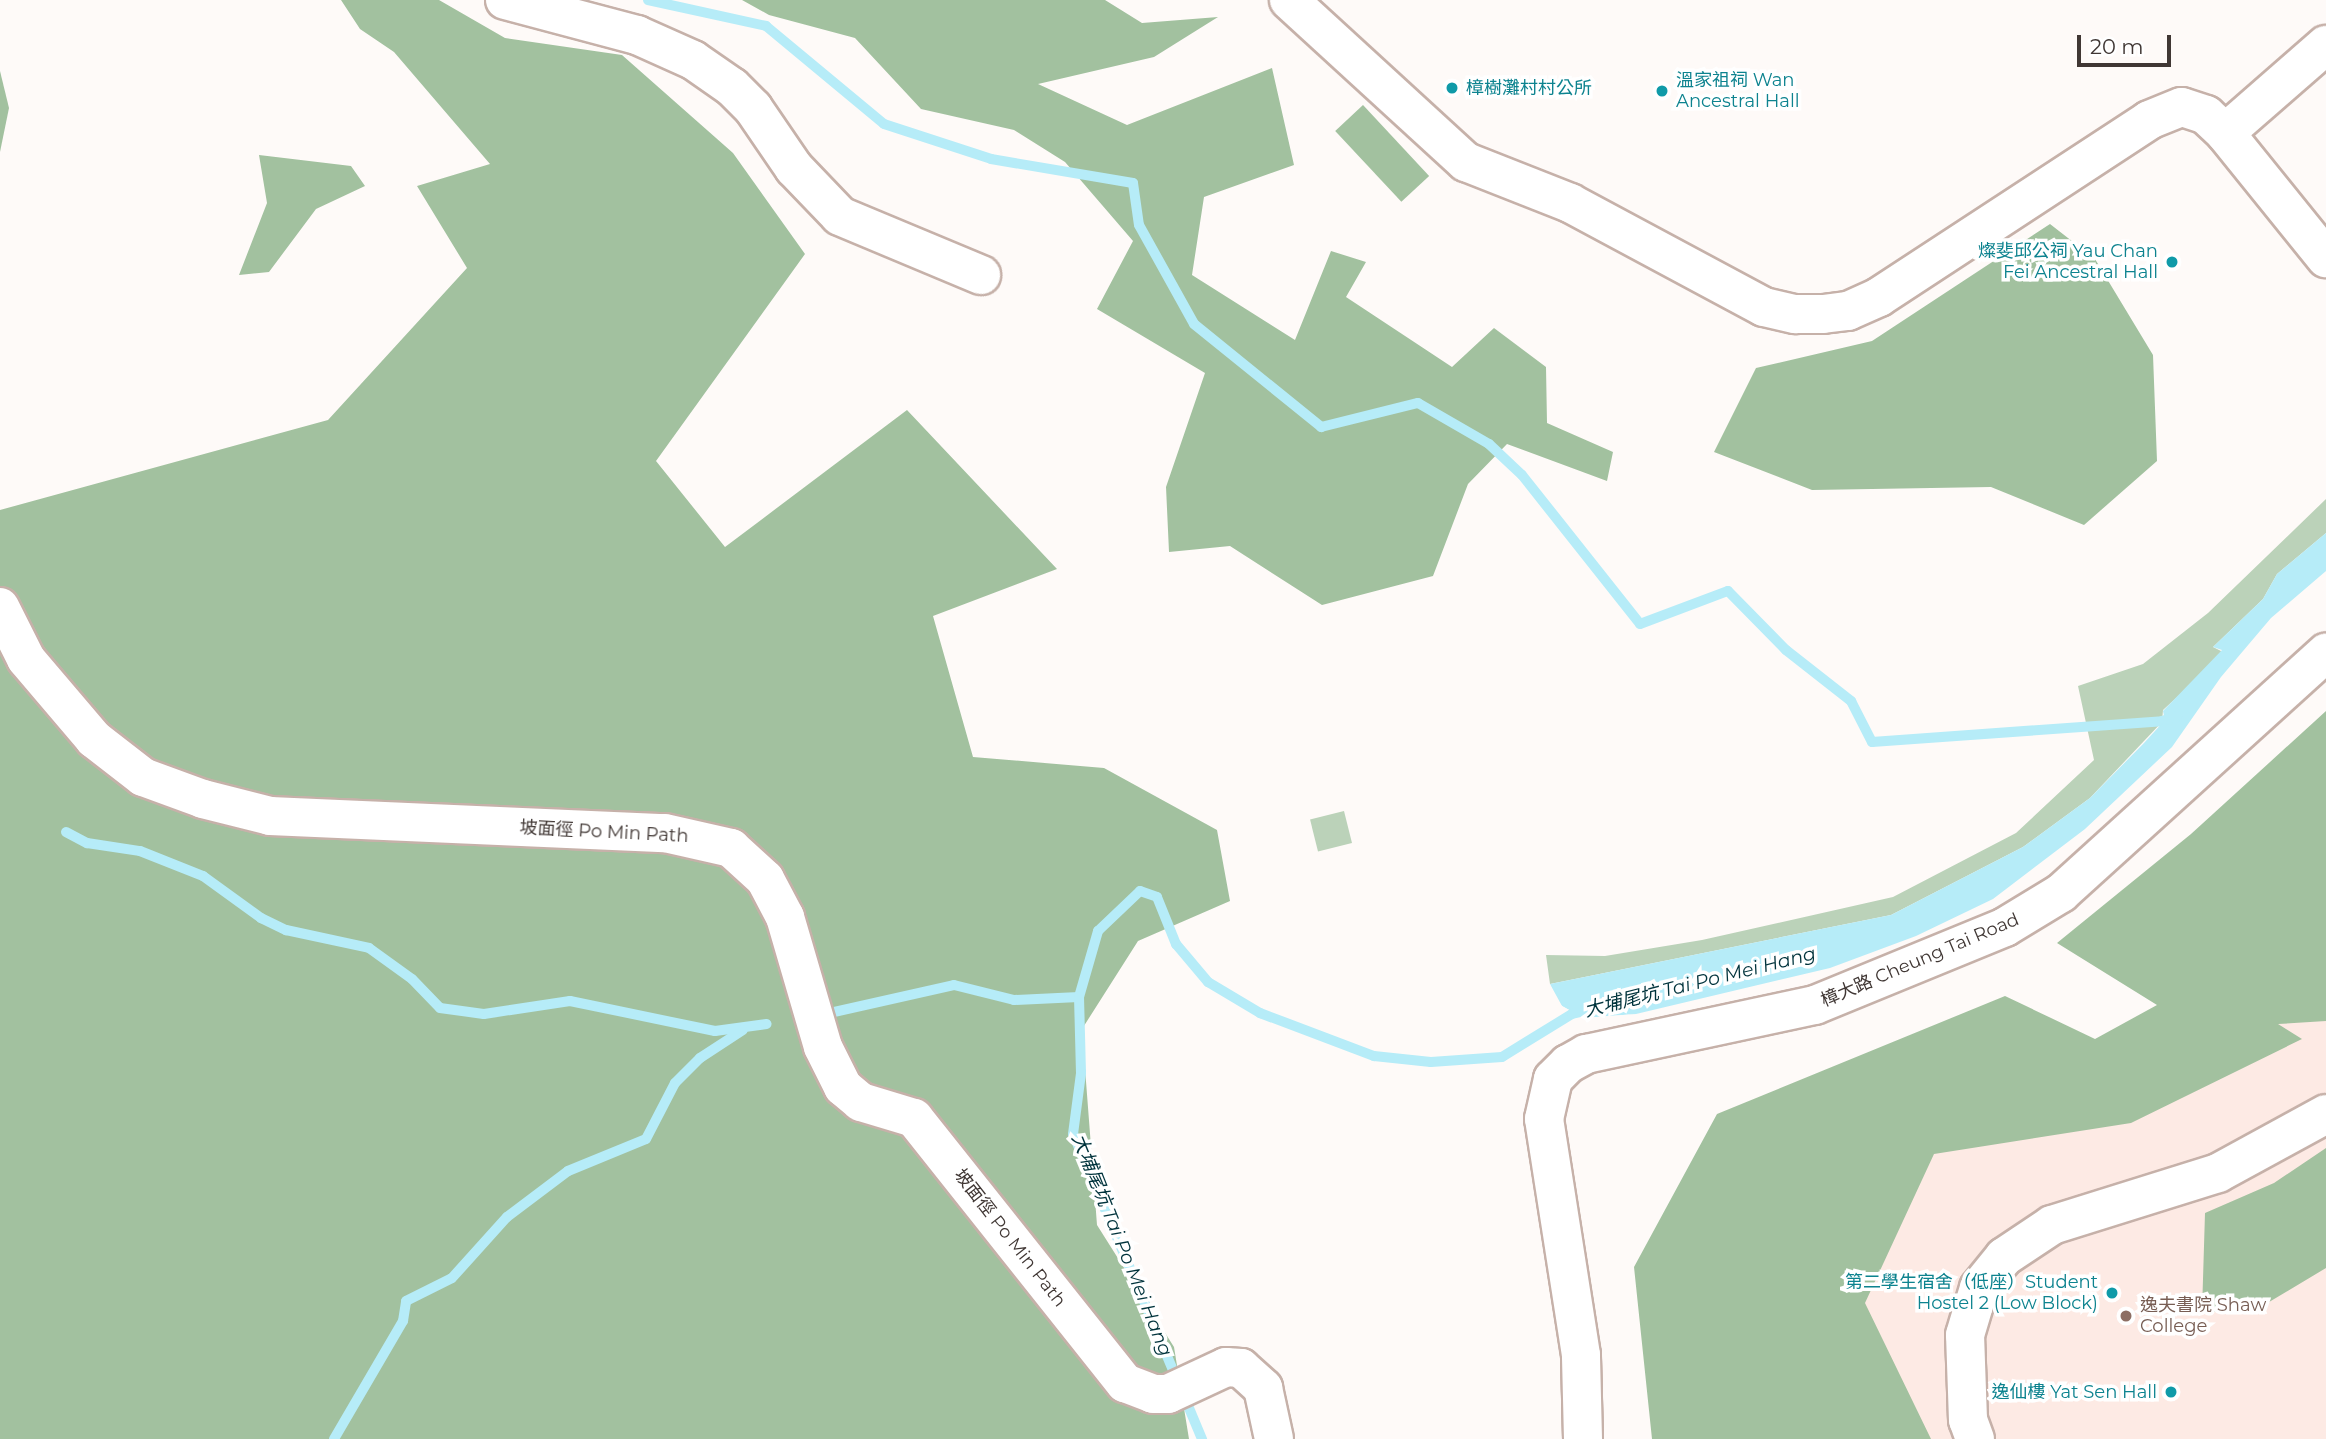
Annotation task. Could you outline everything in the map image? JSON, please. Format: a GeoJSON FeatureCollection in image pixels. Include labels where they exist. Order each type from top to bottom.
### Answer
{"type":"FeatureCollection","features":[{"type":"Feature","properties":{"kind":"street"},"geometry":{"type":"LineString","coordinates":[[505,0],[637,36],[693,60],[732,87],[760,115],[794,168],[840,216],[981,275]]}},
{"type":"Feature","properties":{"kind":"street"},"geometry":{"type":"LineString","coordinates":[[1300,3],[1466,162],[1570,203],[1747,301],[1795,314],[1848,311],[1879,297],[2169,109],[2193,109],[2225,133],[2326,258]]}},
{"type":"Feature","properties":{"kind":"street"},"geometry":{"type":"LineString","coordinates":[[2225,133],[2326,45]]}},
{"type":"Feature","properties":{"kind":"street","name":"坡面徑 Po Min Path"},"geometry":{"type":"LineString","coordinates":[[0,607],[26,659],[94,739],[143,777],[202,799],[270,816],[664,833],[731,848],[765,879],[785,917],[823,1047],[843,1087],[861,1102],[914,1118],[1115,1374],[1139,1391],[1168,1394],[1212,1373],[1241,1368],[1254,1376],[1264,1388],[1275,1439]]}},
{"type":"Feature","properties":{"kind":"street","name":"樟大路 Cheung Tai Road"},"geometry":{"type":"LineString","coordinates":[[1583,1439],[1581,1355],[1544,1119],[1546,1099],[1553,1079],[1567,1064],[1586,1054],[1815,1005],[2005,927],[2061,893],[2326,653]]}},
{"type":"Feature","properties":{"kind":"street"},"geometry":{"type":"LineString","coordinates":[[1975,1439],[1968,1420],[1965,1335],[1979,1288],[2004,1257],[2052,1225],[2218,1173],[2326,1114]]}},
{"type":"Feature","properties":{"kind":"shaded area"},"geometry":{"type":"Polygon","coordinates":[[[2326,871],[2326,1439],[1813,1439],[1887,1112],[2187,1030],[2326,871]]]}},
{"type":"Feature","properties":{"kind":"green space"},"geometry":{"type":"Polygon","coordinates":[[[341,0],[439,0],[505,38],[622,55],[733,153],[805,254],[656,461],[725,547],[907,410],[1057,569],[933,616],[973,757],[1104,768],[1217,830],[1230,901],[1138,941],[1082,1029],[1097,1225],[1174,1347],[1189,1439],[0,1439],[0,510],[328,420],[467,268],[417,186],[490,164],[394,52],[360,29],[341,0]]]}},
{"type":"Feature","properties":{"kind":"green space"},"geometry":{"type":"Polygon","coordinates":[[[742,0],[1105,0],[1142,23],[1218,17],[1154,57],[1038,84],[1127,125],[1272,68],[1294,165],[1204,197],[1192,275],[1295,340],[1331,251],[1366,262],[1346,297],[1452,367],[1494,328],[1546,367],[1547,423],[1613,452],[1607,481],[1507,444],[1468,484],[1433,576],[1322,605],[1230,546],[1169,552],[1166,487],[1205,373],[1097,309],[1133,241],[1065,162],[1014,130],[921,109],[855,38],[769,15],[742,0]]]}},
{"type":"Feature","properties":{"kind":"green space"},"geometry":{"type":"Polygon","coordinates":[[[0,71],[9,108],[0,152],[0,71]]]}},
{"type":"Feature","properties":{"kind":"green space"},"geometry":{"type":"Polygon","coordinates":[[[1363,105],[1429,176],[1401,202],[1335,131],[1363,105]]]}},
{"type":"Feature","properties":{"kind":"green space"},"geometry":{"type":"Polygon","coordinates":[[[259,155],[351,166],[365,186],[316,209],[269,272],[239,275],[267,203],[259,155]]]}},
{"type":"Feature","properties":{"kind":"green space"},"geometry":{"type":"Polygon","coordinates":[[[2050,224],[2095,259],[2153,355],[2157,461],[2084,525],[1991,487],[1812,490],[1714,452],[1756,368],[1872,341],[2050,224]]]}},
{"type":"Feature","properties":{"kind":"green space"},"geometry":{"type":"Polygon","coordinates":[[[2326,499],[2326,533],[2277,574],[2263,599],[2213,647],[2225,653],[2163,710],[2162,722],[2090,798],[2023,847],[1891,915],[1550,984],[1546,955],[1605,956],[1702,940],[1893,897],[2016,833],[2094,760],[2078,686],[2143,664],[2208,613],[2326,499]]]}},
{"type":"Feature","properties":{"kind":"green space"},"geometry":{"type":"Polygon","coordinates":[[[2326,711],[2326,1021],[2278,1024],[2302,1039],[2131,1123],[1934,1154],[1865,1303],[1931,1439],[1652,1439],[1634,1267],[1717,1114],[2005,996],[2095,1039],[2157,1005],[2057,943],[2191,834],[2326,711]]]}},
{"type":"Feature","properties":{"kind":"green space"},"geometry":{"type":"Polygon","coordinates":[[[1344,811],[1352,843],[1318,851],[1310,819],[1344,811]]]}},
{"type":"Feature","properties":{"kind":"green space"},"geometry":{"type":"Polygon","coordinates":[[[2326,1148],[2326,1268],[2254,1311],[2202,1312],[2205,1213],[2274,1183],[2326,1148]]]}},
{"type":"Feature","properties":{"kind":"water"},"geometry":{"type":"Polygon","coordinates":[[[2326,533],[2326,571],[2271,618],[2221,677],[2172,747],[2085,829],[1993,899],[1916,936],[1830,968],[1636,1014],[1584,1018],[1562,1006],[1554,996],[1550,984],[1891,915],[2023,847],[2090,798],[2144,743],[2165,720],[2163,711],[2222,650],[2213,647],[2263,599],[2277,574],[2326,533]]]}},
{"type":"Feature","properties":{"kind":"pier"},"geometry":{"type":"Polygon","coordinates":[[[1550,984],[1562,1006],[1583,1018],[1636,1014],[1582,1021],[1559,1009],[1551,998],[1550,984]]]}},
{"type":"Feature","properties":{"kind":"waterway"},"geometry":{"type":"LineString","coordinates":[[648,0],[766,26],[884,124],[991,159],[1133,183],[1139,225],[1194,324],[1321,427],[1418,403],[1489,444],[1522,475],[1640,624],[1728,591],[1786,650],[1851,701],[1872,742],[2162,721],[2177,716]]}},
{"type":"Feature","properties":{"kind":"waterway"},"geometry":{"type":"LineString","coordinates":[[66,832],[87,843],[140,851],[203,876],[261,918],[286,930],[369,948],[412,979],[440,1008],[484,1014],[570,1001],[715,1031],[767,1024]]}},
{"type":"Feature","properties":{"kind":"waterway","name":"大埔尾坑 Tai Po Mei Hang"},"geometry":{"type":"LineString","coordinates":[[1178,1382],[1073,1134],[1081,1073],[1079,997],[1098,931],[1140,891],[1157,897],[1176,944],[1208,982],[1260,1013],[1374,1056],[1431,1062],[1502,1057],[1572,1014],[1585,1011]]}},
{"type":"Feature","properties":{"kind":"waterway"},"geometry":{"type":"LineString","coordinates":[[821,1015],[954,985],[1014,1000],[1079,997]]}},
{"type":"Feature","properties":{"kind":"waterway"},"geometry":{"type":"LineString","coordinates":[[334,1439],[403,1321],[406,1301],[452,1278],[507,1217],[568,1171],[646,1139],[675,1083],[700,1058],[743,1030]]}},
{"type":"Feature","properties":{"kind":"waterway","name":"大埔尾坑 Tai Po Mei Hang"},"geometry":{"type":"LineString","coordinates":[[1184,1396],[1202,1439]]}},
{"type":"Feature","properties":{"kind":"place","name":"樟樹灘村村公所"},"geometry":{"type":"Point","coordinates":[1452,88]}},
{"type":"Feature","properties":{"kind":"place","name":"溫家祖祠 Wan Ancestral Hall"},"geometry":{"type":"Point","coordinates":[1662,91]}},
{"type":"Feature","properties":{"kind":"place","name":"燦斐邱公祠 Yau Chan Fei Ancestral Hall"},"geometry":{"type":"Point","coordinates":[2172,262]}},
{"type":"Feature","properties":{"kind":"place","name":"第二學生宿舍（低座）Student Hostel 2 (Low Block)"},"geometry":{"type":"Point","coordinates":[2112,1293]}},
{"type":"Feature","properties":{"kind":"place","name":"逸夫書院 Shaw College"},"geometry":{"type":"Point","coordinates":[2126,1316]}},
{"type":"Feature","properties":{"kind":"place","name":"逸仙樓 Yat Sen Hall"},"geometry":{"type":"Point","coordinates":[2171,1392]}}]}
